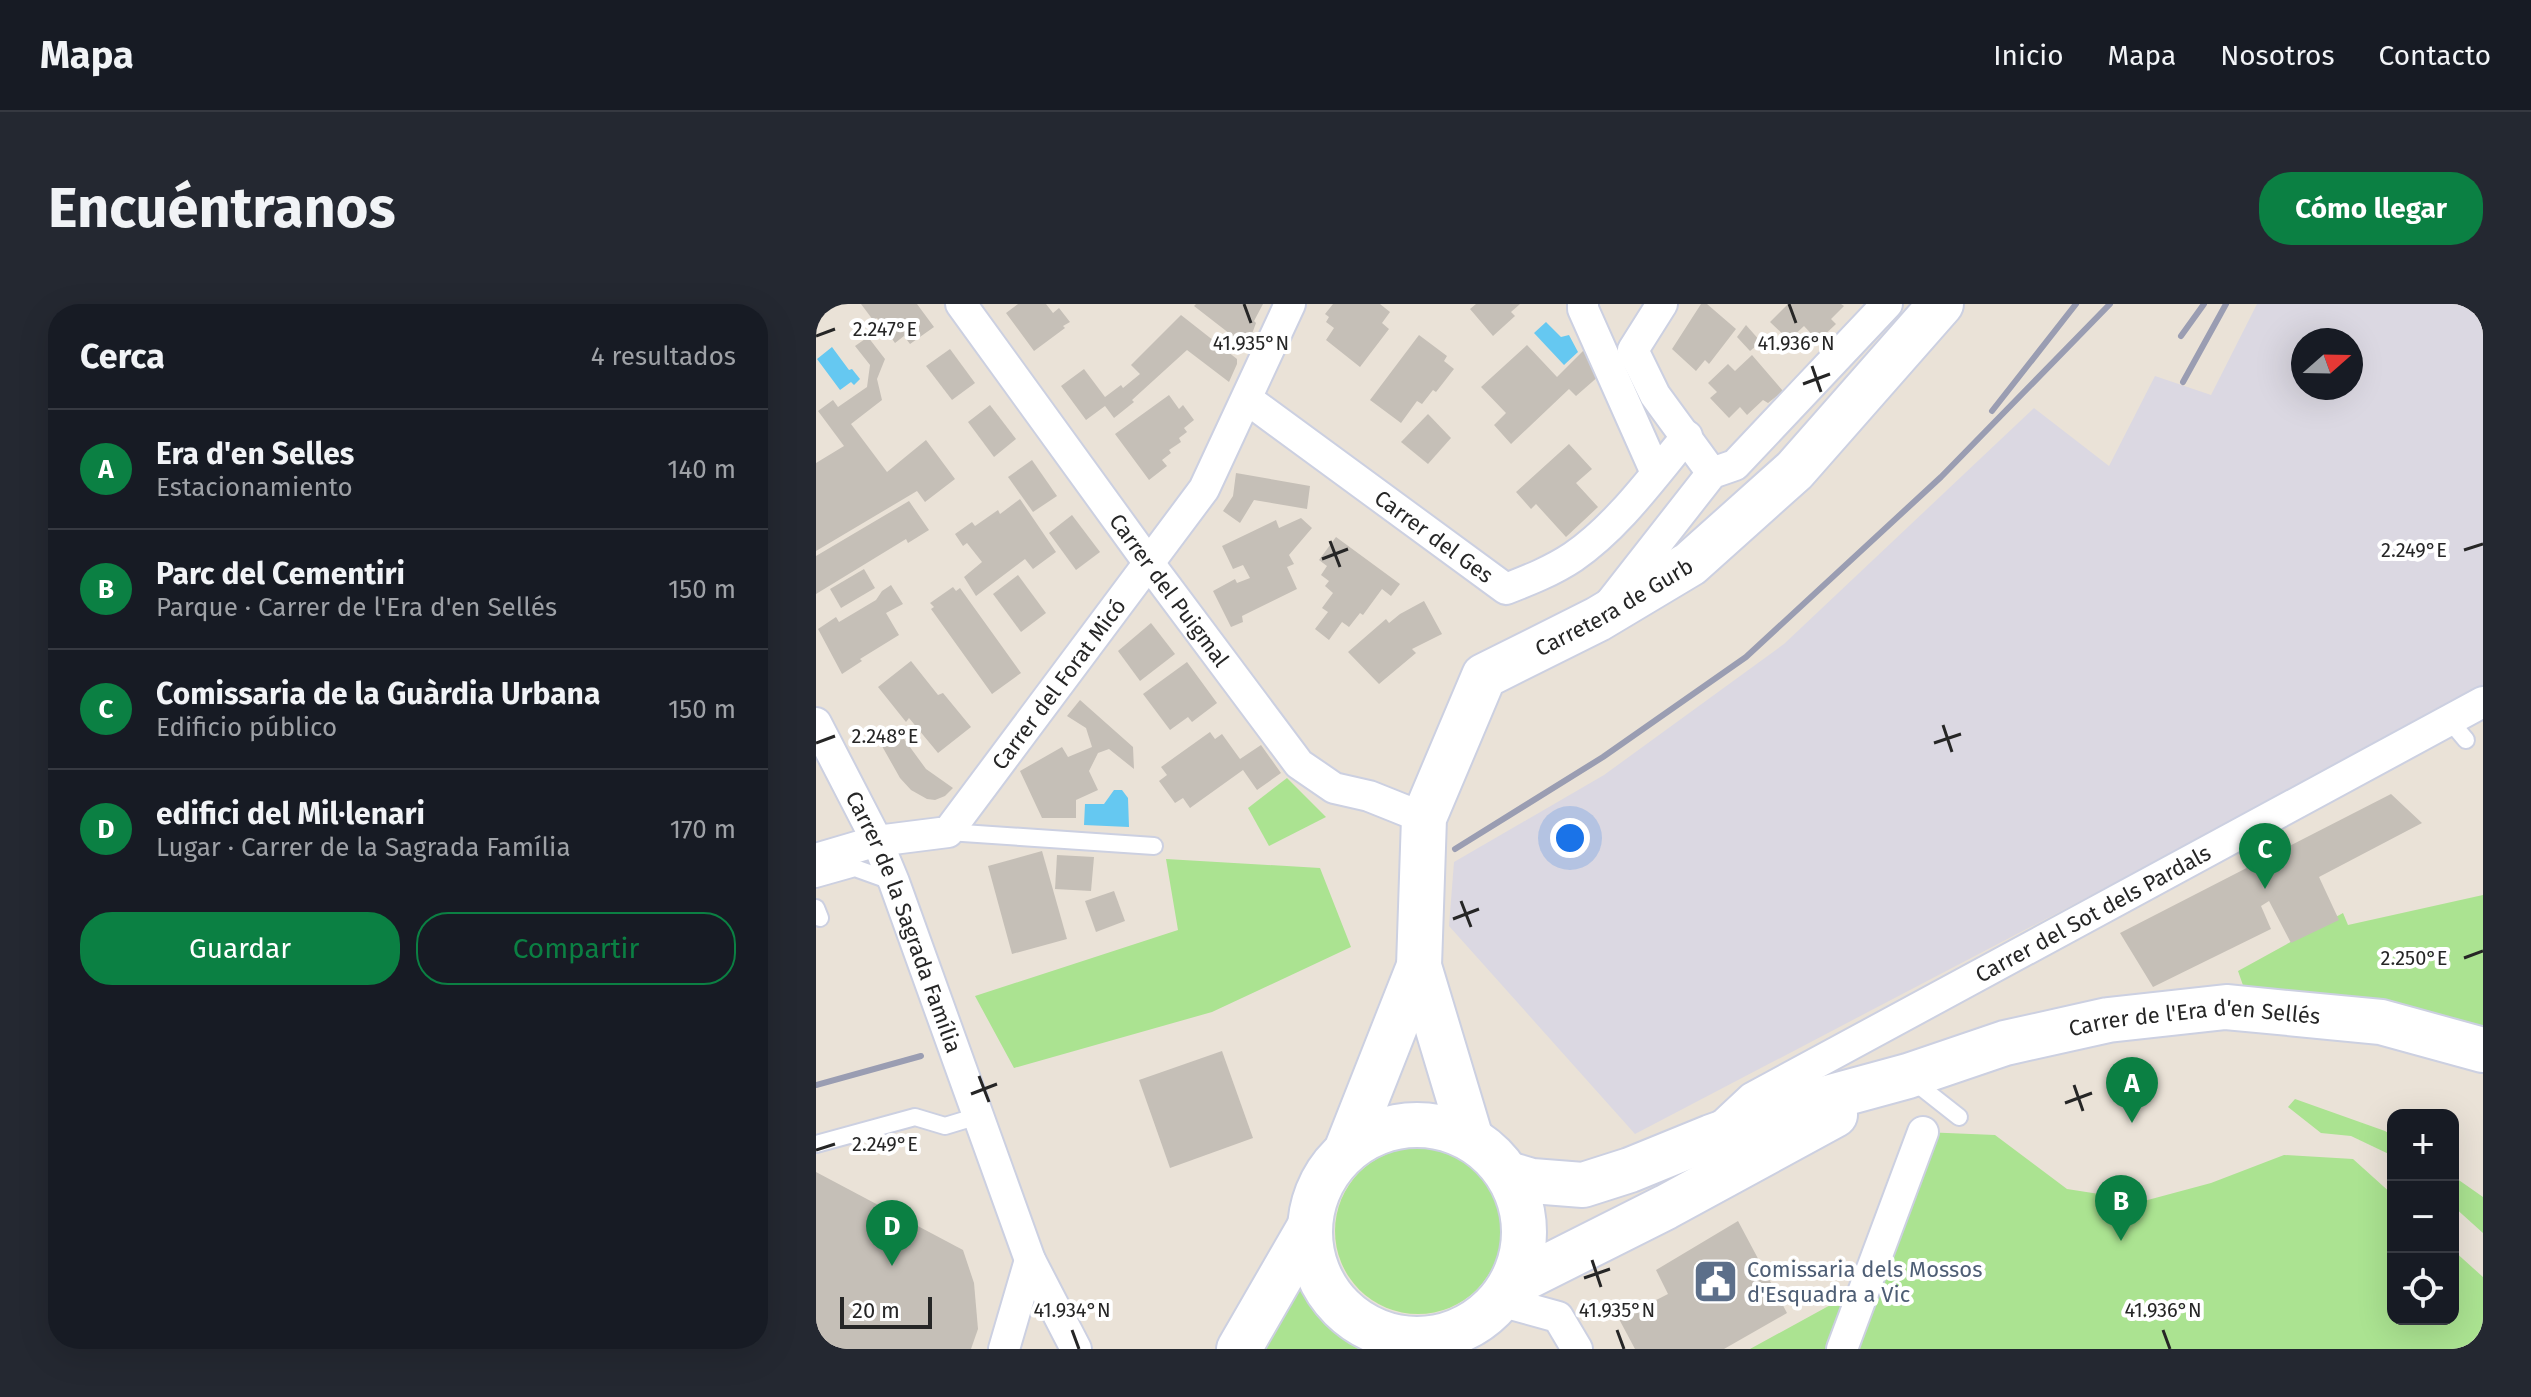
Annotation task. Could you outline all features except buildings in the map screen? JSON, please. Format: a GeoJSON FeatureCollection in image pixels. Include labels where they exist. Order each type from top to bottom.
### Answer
{"type":"FeatureCollection","features":[{"type":"Feature","properties":{"kind":"street","name":"Carrer del Puigmal"},"geometry":{"type":"LineString","coordinates":[[961,304],[1299,764],[1334,788],[1369,796],[1424,818]]}},
{"type":"Feature","properties":{"kind":"street","name":"Carrer del Forat Micó"},"geometry":{"type":"LineString","coordinates":[[948,832],[1204,489],[1290,304]]}},
{"type":"Feature","properties":{"kind":"street"},"geometry":{"type":"LineString","coordinates":[[1583,304],[1656,473]]}},
{"type":"Feature","properties":{"kind":"street"},"geometry":{"type":"LineString","coordinates":[[1662,304],[1633,350],[1655,395],[1712,473]]}},
{"type":"Feature","properties":{"kind":"street"},"geometry":{"type":"LineString","coordinates":[[1598,619],[1712,473],[1735,465],[1887,304]]}},
{"type":"Feature","properties":{"kind":"street","name":"Carretera de Gurb"},"geometry":{"type":"LineString","coordinates":[[1471,1139],[1419,966],[1424,818],[1484,676],[1598,619],[1690,564],[1795,470],[1941,304]]}},
{"type":"Feature","properties":{"kind":"street","name":"Carrer del Ges"},"geometry":{"type":"LineString","coordinates":[[1247,399],[1506,589],[1574,557],[1618,517],[1687,436]]}},
{"type":"Feature","properties":{"kind":"street","name":"Carrer del Sot dels Pardals"},"geometry":{"type":"LineString","coordinates":[[1711,1137],[1752,1098],[2458,731],[2483,702]]}},
{"type":"Feature","properties":{"kind":"street","name":"Carrer de la Sagrada Família"},"geometry":{"type":"LineString","coordinates":[[816,723],[877,841],[1030,1260],[1076,1349]]}},
{"type":"Feature","properties":{"kind":"street"},"geometry":{"type":"LineString","coordinates":[[816,859],[877,841],[948,832]]}},
{"type":"Feature","properties":{"kind":"street","name":"Carretera de Gurb"},"geometry":{"type":"LineString","coordinates":[[1346,1151],[1419,966]]}},
{"type":"Feature","properties":{"kind":"street","name":"Carrer de l'Era d'en Sellés"},"geometry":{"type":"LineString","coordinates":[[1508,1174],[1532,1181],[1583,1185],[1798,1106],[1908,1076],[2005,1043],[2093,1023],[2226,1007],[2381,1022],[2483,1050]]}},
{"type":"Feature","properties":{"kind":"street","name":"Carrer de l'Era d'en Sellés"},"geometry":{"type":"LineString","coordinates":[[1506,1293],[1908,1076]]}},
{"type":"Feature","properties":{"kind":"street"},"geometry":{"type":"LineString","coordinates":[[1434,1125],[1471,1139],[1492,1154],[1508,1174],[1519,1198],[1525,1224],[1523,1254],[1506,1293],[1485,1315],[1466,1328],[1417,1344],[1369,1328],[1337,1303],[1315,1263],[1310,1226],[1316,1195],[1324,1178],[1346,1151],[1368,1136],[1390,1127],[1434,1125]]}},
{"type":"Feature","properties":{"kind":"street"},"geometry":{"type":"LineString","coordinates":[[1842,1349],[1923,1132]]}},
{"type":"Feature","properties":{"kind":"street"},"geometry":{"type":"LineString","coordinates":[[1239,1349],[1310,1226]]}},
{"type":"Feature","properties":{"kind":"street"},"geometry":{"type":"LineString","coordinates":[[1004,1349],[1030,1260]]}},
{"type":"Feature","properties":{"kind":"street"},"geometry":{"type":"LineString","coordinates":[[1506,1293],[1558,1317],[1577,1349]]}},
{"type":"Feature","properties":{"kind":"lane"},"geometry":{"type":"LineString","coordinates":[[948,832],[1154,846]]}},
{"type":"Feature","properties":{"kind":"lane"},"geometry":{"type":"LineString","coordinates":[[816,879],[855,868],[894,882]]}},
{"type":"Feature","properties":{"kind":"lane"},"geometry":{"type":"LineString","coordinates":[[1908,1076],[1959,1117]]}},
{"type":"Feature","properties":{"kind":"lane"},"geometry":{"type":"LineString","coordinates":[[816,1144],[915,1117],[945,1126],[978,1116]]}},
{"type":"Feature","properties":{"kind":"shaded area"},"geometry":{"type":"Polygon","coordinates":[[[2257,304],[2483,304],[2483,690],[1635,1134],[1449,926],[1454,862],[1604,775],[1784,644],[2034,408],[2109,466],[2155,376],[2211,395],[2257,304]]]}},
{"type":"Feature","properties":{"kind":"green space"},"geometry":{"type":"Polygon","coordinates":[[[1287,778],[1326,817],[1269,846],[1248,808],[1287,778]]]}},
{"type":"Feature","properties":{"kind":"green space"},"geometry":{"type":"Polygon","coordinates":[[[1166,859],[1320,868],[1351,947],[1212,1012],[1014,1068],[975,996],[1178,930],[1166,859]]]}},
{"type":"Feature","properties":{"kind":"green space"},"geometry":{"type":"Polygon","coordinates":[[[2483,895],[2483,1029],[2245,991],[2238,971],[2343,913],[2348,925],[2483,895]]]}},
{"type":"Feature","properties":{"kind":"green space"},"geometry":{"type":"Polygon","coordinates":[[[2295,1099],[2385,1131],[2387,1153],[2351,1136],[2321,1133],[2288,1107],[2295,1099]]]}},
{"type":"Feature","properties":{"kind":"green space"},"geometry":{"type":"Polygon","coordinates":[[[1923,1132],[1995,1135],[2067,1189],[2144,1201],[2211,1183],[2284,1155],[2353,1159],[2387,1190],[2387,1325],[2459,1325],[2459,1255],[2483,1277],[2483,1349],[1750,1349],[1865,1286],[1923,1132]]]}},
{"type":"Feature","properties":{"kind":"green space"},"geometry":{"type":"Polygon","coordinates":[[[1418,1148],[1450,1154],[1477,1172],[1495,1199],[1501,1231],[1495,1263],[1477,1290],[1450,1308],[1418,1314],[1386,1308],[1359,1290],[1341,1263],[1335,1231],[1341,1199],[1359,1172],[1386,1154],[1418,1148]]]}},
{"type":"Feature","properties":{"kind":"green space"},"geometry":{"type":"Polygon","coordinates":[[[2459,1180],[2483,1197],[2483,1233],[2459,1211],[2459,1180]]]}},
{"type":"Feature","properties":{"kind":"green space"},"geometry":{"type":"Polygon","coordinates":[[[1297,1279],[1328,1318],[1368,1347],[1261,1349],[1297,1279]]]}},
{"type":"Feature","properties":{"kind":"water"},"geometry":{"type":"Polygon","coordinates":[[[1546,322],[1561,337],[1569,335],[1578,352],[1564,365],[1534,333],[1546,322]]]}},
{"type":"Feature","properties":{"kind":"water"},"geometry":{"type":"Polygon","coordinates":[[[832,347],[860,379],[854,385],[851,382],[840,390],[817,359],[832,347]]]}},
{"type":"Feature","properties":{"kind":"water"},"geometry":{"type":"Polygon","coordinates":[[[1114,790],[1122,790],[1128,798],[1129,827],[1084,825],[1085,804],[1104,804],[1114,790]]]}},
{"type":"Feature","properties":{"kind":"railway"},"geometry":{"type":"LineString","coordinates":[[1992,411],[2076,304]]}},
{"type":"Feature","properties":{"kind":"railway"},"geometry":{"type":"LineString","coordinates":[[1455,849],[1603,757],[1746,657],[1941,477],[2110,304]]}},
{"type":"Feature","properties":{"kind":"railway"},"geometry":{"type":"LineString","coordinates":[[2181,336],[2204,304]]}},
{"type":"Feature","properties":{"kind":"railway"},"geometry":{"type":"LineString","coordinates":[[2183,382],[2226,304]]}},
{"type":"Feature","properties":{"kind":"railway"},"geometry":{"type":"LineString","coordinates":[[816,1085],[921,1056]]}},
{"type":"Feature","properties":{"kind":"place","name":"Comissaria de la Guàrdia Urbana"},"geometry":{"type":"Point","coordinates":[2265,889]}},
{"type":"Feature","properties":{"kind":"place","name":"Era d'en Selles"},"geometry":{"type":"Point","coordinates":[2132,1123]}},
{"type":"Feature","properties":{"kind":"place","name":"Parc del Cementiri"},"geometry":{"type":"Point","coordinates":[2121,1241]}},
{"type":"Feature","properties":{"kind":"place","name":"edifici del Mil·lenari"},"geometry":{"type":"Point","coordinates":[892,1266]}},
{"type":"Feature","properties":{"kind":"place","name":"Comissaria dels Mossos d'Esquadra a Vic"},"geometry":{"type":"Point","coordinates":[1716,1282]}}]}
